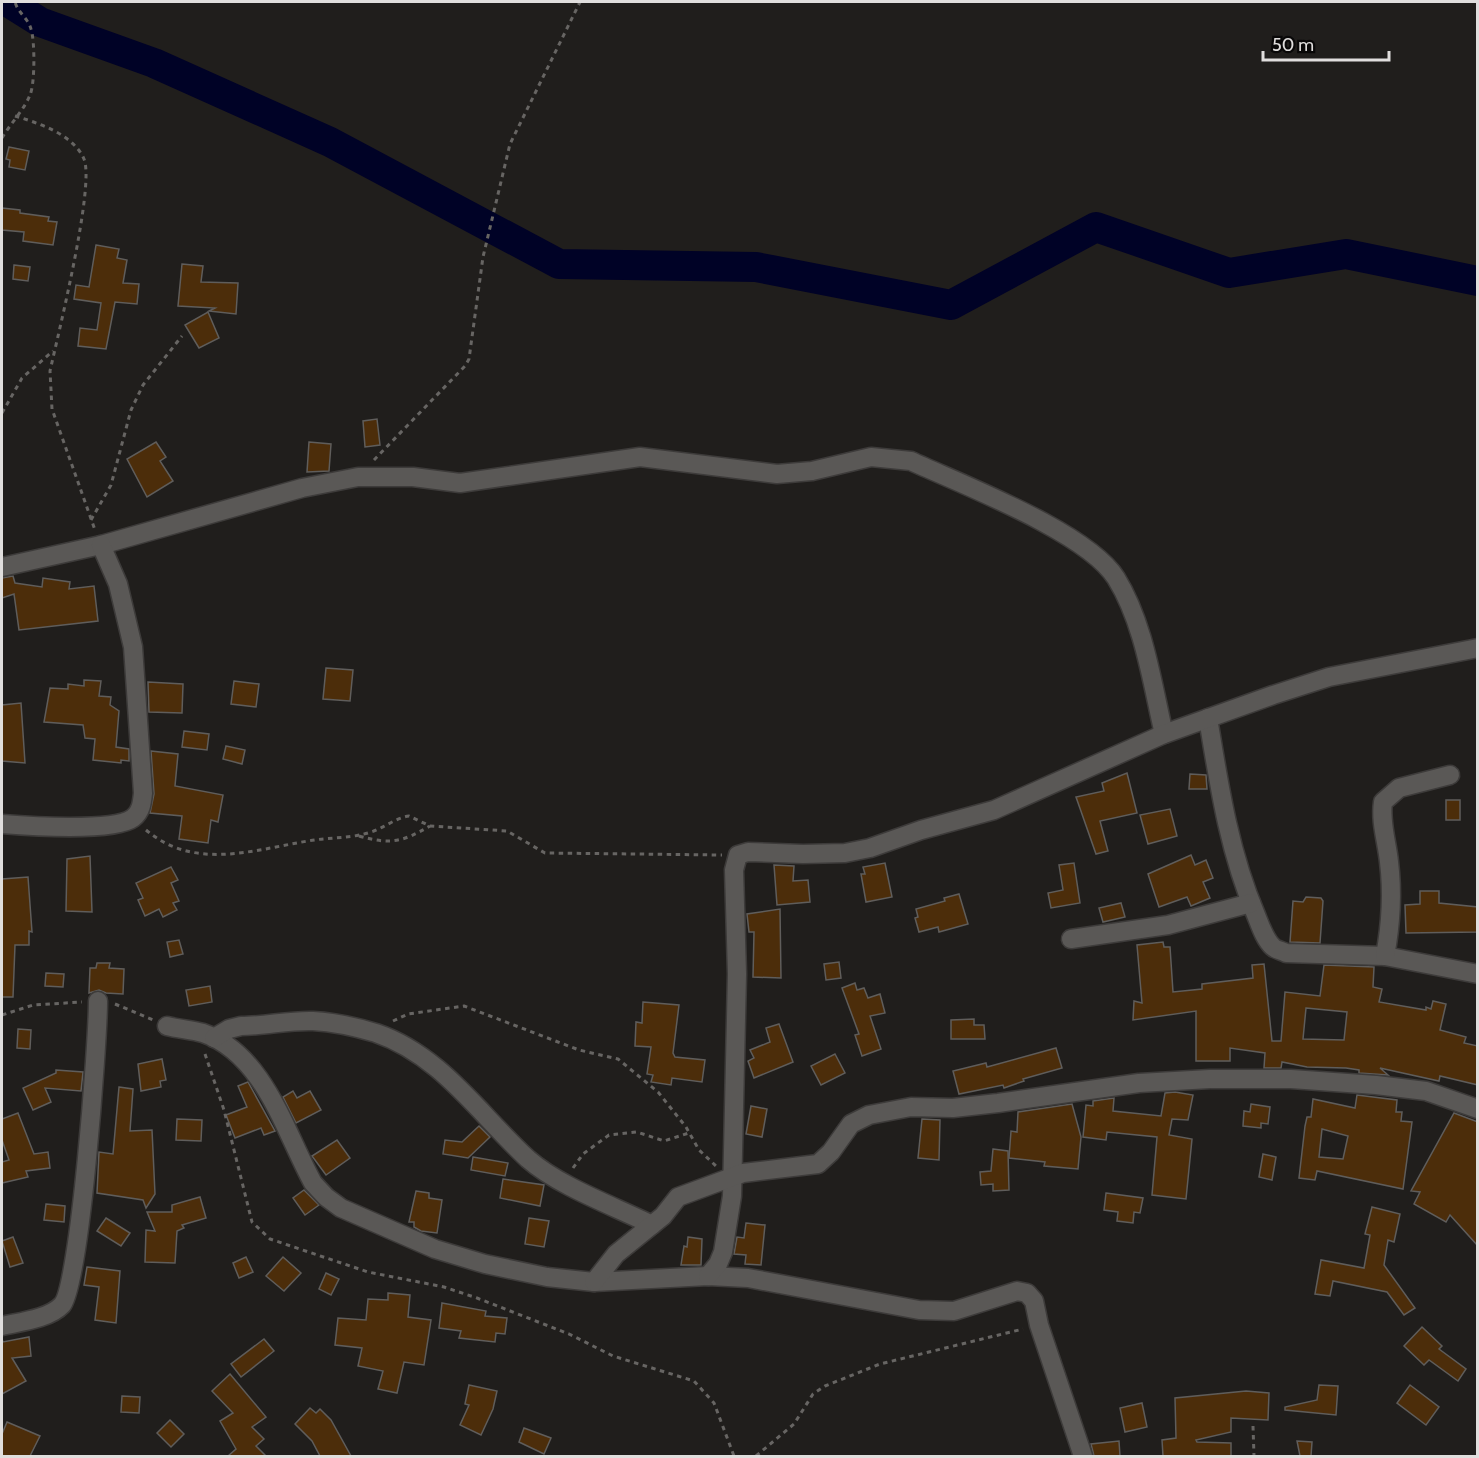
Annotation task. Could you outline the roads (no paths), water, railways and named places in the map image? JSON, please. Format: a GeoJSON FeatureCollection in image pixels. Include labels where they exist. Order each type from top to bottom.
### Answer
{"type":"FeatureCollection","features":[{"type":"Feature","properties":{"kind":"street"},"geometry":{"type":"LineString","coordinates":[[2,567],[101,544],[302,488],[358,477],[413,477],[460,483],[640,457],[777,474],[812,471],[871,457],[911,461],[1044,523],[1084,546],[1104,563],[1116,578],[1131,612],[1146,655],[1164,734]]}},
{"type":"Feature","properties":{"kind":"street"},"geometry":{"type":"LineString","coordinates":[[2,824],[36,827],[108,825],[126,822],[135,817],[141,809],[143,793],[133,646],[118,584],[101,544]]}},
{"type":"Feature","properties":{"kind":"street"},"geometry":{"type":"LineString","coordinates":[[708,1276],[718,1264],[728,1234],[737,974],[734,870],[738,855],[748,852],[845,853],[870,848],[921,830],[994,810],[1164,734],[1329,677],[1478,648]]}},
{"type":"Feature","properties":{"kind":"street"},"geometry":{"type":"LineString","coordinates":[[1208,718],[1223,807],[1251,903],[1273,947],[1286,952],[1384,956],[1478,974]]}},
{"type":"Feature","properties":{"kind":"street"},"geometry":{"type":"LineString","coordinates":[[1384,956],[1392,903],[1382,811],[1383,801],[1399,788],[1450,775]]}},
{"type":"Feature","properties":{"kind":"street"},"geometry":{"type":"LineString","coordinates":[[1071,939],[1168,926],[1251,903]]}},
{"type":"Feature","properties":{"kind":"street"},"geometry":{"type":"LineString","coordinates":[[2,1326],[56,1310],[66,1297],[79,1221],[94,1088],[98,1001]]}},
{"type":"Feature","properties":{"kind":"street"},"geometry":{"type":"LineString","coordinates":[[214,1038],[229,1029],[241,1026],[270,1026],[304,1021],[328,1023],[373,1032],[427,1059],[480,1108],[529,1159],[566,1182],[652,1225]]}},
{"type":"Feature","properties":{"kind":"street"},"geometry":{"type":"LineString","coordinates":[[167,1026],[202,1033],[214,1038],[254,1070],[313,1183],[326,1197],[341,1208],[435,1249],[528,1274],[594,1281],[708,1276],[772,1282],[919,1310],[954,1311],[1017,1291],[1027,1293],[1034,1301],[1039,1325],[1083,1456]]}},
{"type":"Feature","properties":{"kind":"street"},"geometry":{"type":"LineString","coordinates":[[594,1281],[616,1254],[670,1209],[678,1197],[730,1177],[760,1169],[818,1164],[831,1152],[851,1124],[870,1115],[911,1107],[953,1108],[1139,1083],[1210,1079],[1338,1081],[1426,1091],[1478,1109]]}},
{"type":"Feature","properties":{"kind":"waterway"},"geometry":{"type":"LineString","coordinates":[[8,2],[40,22],[154,63],[330,142],[559,264],[756,267],[951,305],[1096,227],[1229,273],[1346,254],[1478,281]]}}]}
